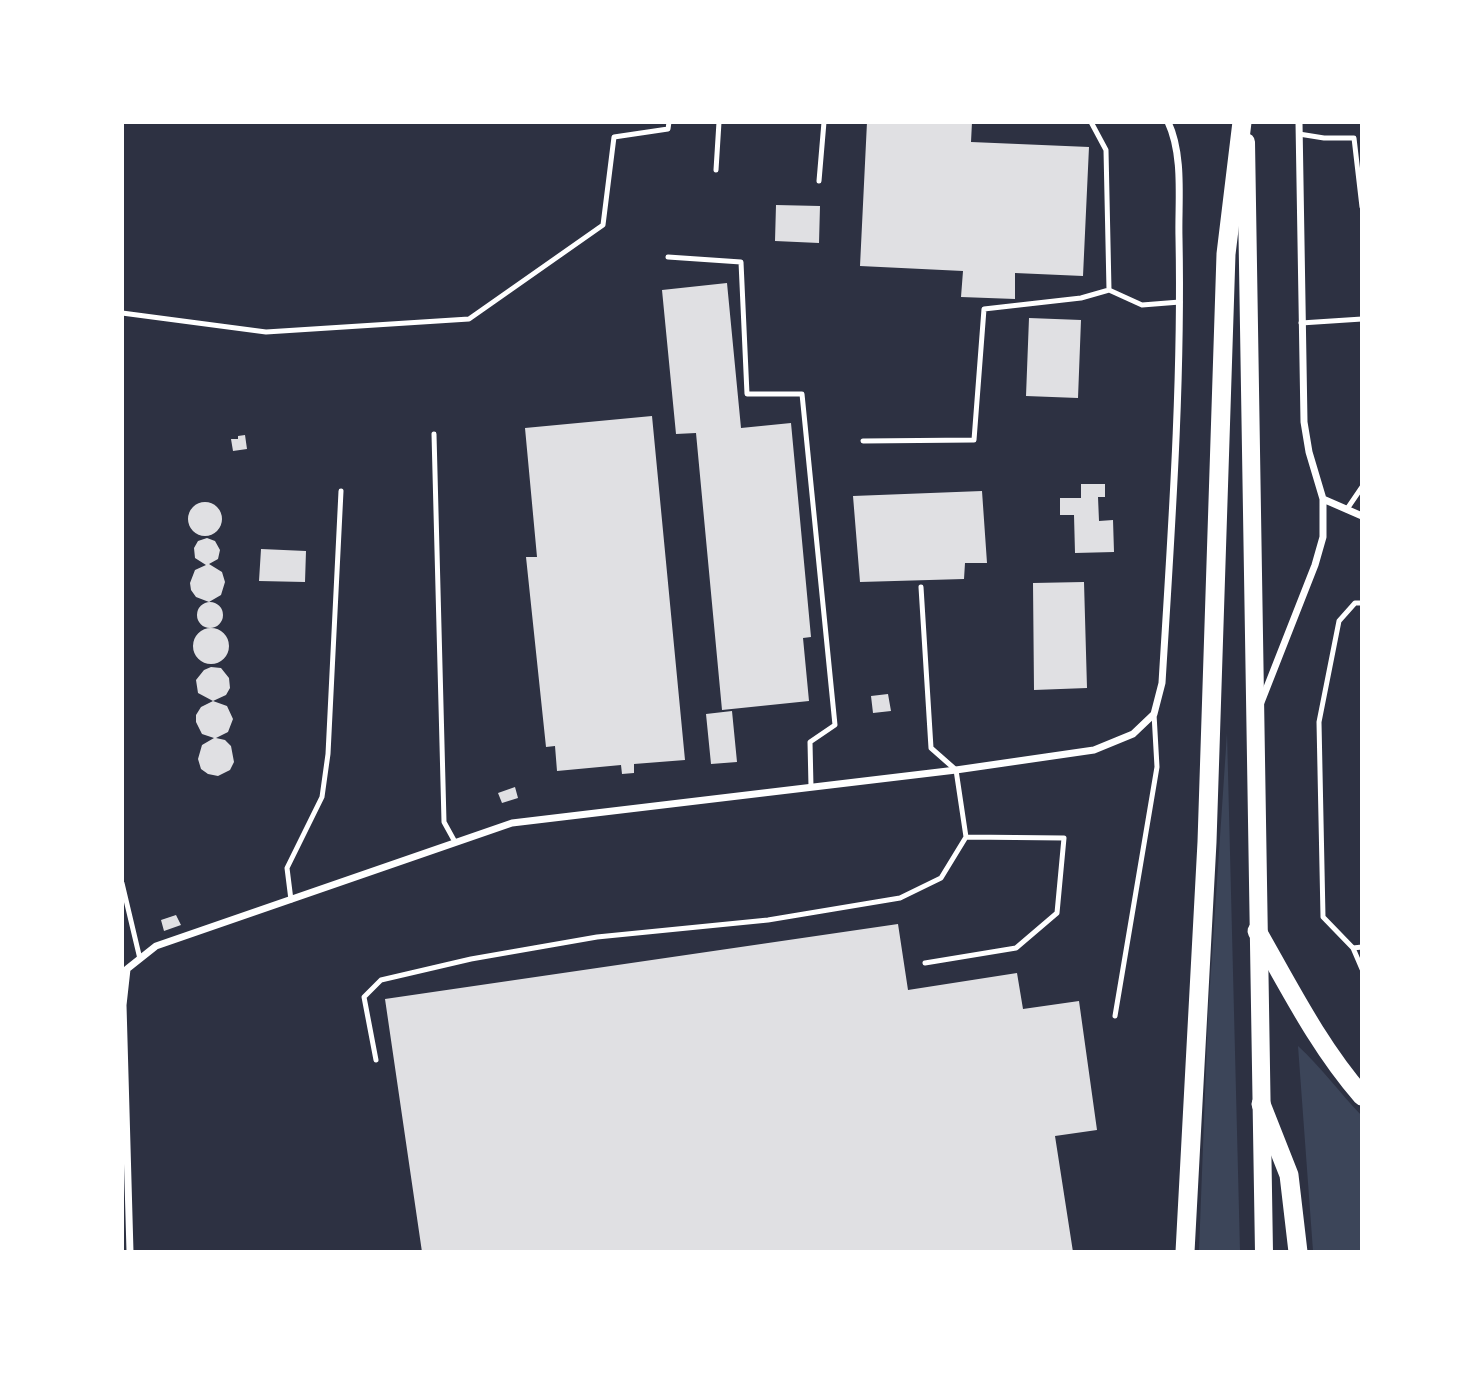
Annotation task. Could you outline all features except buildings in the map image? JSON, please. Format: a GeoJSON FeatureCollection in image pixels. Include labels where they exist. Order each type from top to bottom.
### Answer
{"type":"FeatureCollection","features":[{"type":"Feature","properties":{"kind":"highway"},"geometry":{"type":"LineString","coordinates":[[1185,1251],[1206,842],[1226,254],[1244,122]]}},
{"type":"Feature","properties":{"kind":"highway"},"geometry":{"type":"LineString","coordinates":[[1257,931],[1321,1041],[1362,1096]]}},
{"type":"Feature","properties":{"kind":"highway"},"geometry":{"type":"LineString","coordinates":[[1261,1104],[1289,1175],[1297,1251]]}},
{"type":"Feature","properties":{"kind":"main road"},"geometry":{"type":"LineString","coordinates":[[1244,122],[1264,1251]]}},
{"type":"Feature","properties":{"kind":"street"},"geometry":{"type":"LineString","coordinates":[[130,1251],[123,1005],[127,969],[156,946],[512,822],[956,770],[1094,750],[1133,734],[1154,714],[1163,670],[1174,483],[1180,302],[1177,164],[1168,122]]}},
{"type":"Feature","properties":{"kind":"street"},"geometry":{"type":"LineString","coordinates":[[1255,719],[1315,565],[1322,537],[1323,499],[1309,453],[1304,422],[1299,122]]}},
{"type":"Feature","properties":{"kind":"street"},"geometry":{"type":"LineString","coordinates":[[1323,499],[1362,516]]}},
{"type":"Feature","properties":{"kind":"lane"},"geometry":{"type":"LineString","coordinates":[[122,313],[266,332],[469,319],[603,225],[614,137],[668,129],[669,122]]}},
{"type":"Feature","properties":{"kind":"lane"},"geometry":{"type":"LineString","coordinates":[[716,170],[719,122]]}},
{"type":"Feature","properties":{"kind":"lane"},"geometry":{"type":"LineString","coordinates":[[819,181],[824,122]]}},
{"type":"Feature","properties":{"kind":"lane"},"geometry":{"type":"LineString","coordinates":[[1091,122],[1106,150],[1109,290]]}},
{"type":"Feature","properties":{"kind":"lane"},"geometry":{"type":"LineString","coordinates":[[1299,134],[1324,138],[1358,137],[1362,207]]}},
{"type":"Feature","properties":{"kind":"lane"},"geometry":{"type":"LineString","coordinates":[[668,257],[741,262],[747,394],[802,394],[835,725],[810,742],[811,787]]}},
{"type":"Feature","properties":{"kind":"lane"},"geometry":{"type":"LineString","coordinates":[[863,441],[974,440],[984,309],[1081,298],[1109,290],[1142,304],[1180,302]]}},
{"type":"Feature","properties":{"kind":"lane"},"geometry":{"type":"LineString","coordinates":[[1301,323],[1362,320]]}},
{"type":"Feature","properties":{"kind":"lane"},"geometry":{"type":"LineString","coordinates":[[434,434],[444,822],[455,842]]}},
{"type":"Feature","properties":{"kind":"lane"},"geometry":{"type":"LineString","coordinates":[[1347,509],[1362,487]]}},
{"type":"Feature","properties":{"kind":"lane"},"geometry":{"type":"LineString","coordinates":[[291,900],[288,868],[322,797],[328,754],[341,491]]}},
{"type":"Feature","properties":{"kind":"lane"},"geometry":{"type":"LineString","coordinates":[[376,1060],[364,997],[381,980],[471,959],[597,937],[768,920],[900,898],[941,878],[966,837],[956,770],[932,748],[921,587]]}},
{"type":"Feature","properties":{"kind":"lane"},"geometry":{"type":"LineString","coordinates":[[1362,603],[1355,603],[1339,621],[1320,722],[1322,917],[1353,948],[1362,969]]}},
{"type":"Feature","properties":{"kind":"lane"},"geometry":{"type":"LineString","coordinates":[[1115,1016],[1157,767],[1154,714]]}},
{"type":"Feature","properties":{"kind":"lane"},"geometry":{"type":"LineString","coordinates":[[925,963],[1016,948],[1057,913],[1064,838],[966,837]]}},
{"type":"Feature","properties":{"kind":"lane"},"geometry":{"type":"LineString","coordinates":[[122,883],[140,959]]}},
{"type":"Feature","properties":{"kind":"lane"},"geometry":{"type":"LineString","coordinates":[[1353,948],[1362,947]]}},
{"type":"Feature","properties":{"kind":"shaded area"},"geometry":{"type":"Polygon","coordinates":[[[1227,733],[1240,1251],[1199,1251],[1208,1015],[1227,733]]]}},
{"type":"Feature","properties":{"kind":"shaded area"},"geometry":{"type":"Polygon","coordinates":[[[1298,1046],[1361,1115],[1361,1251],[1313,1251],[1298,1046]]]}}]}
